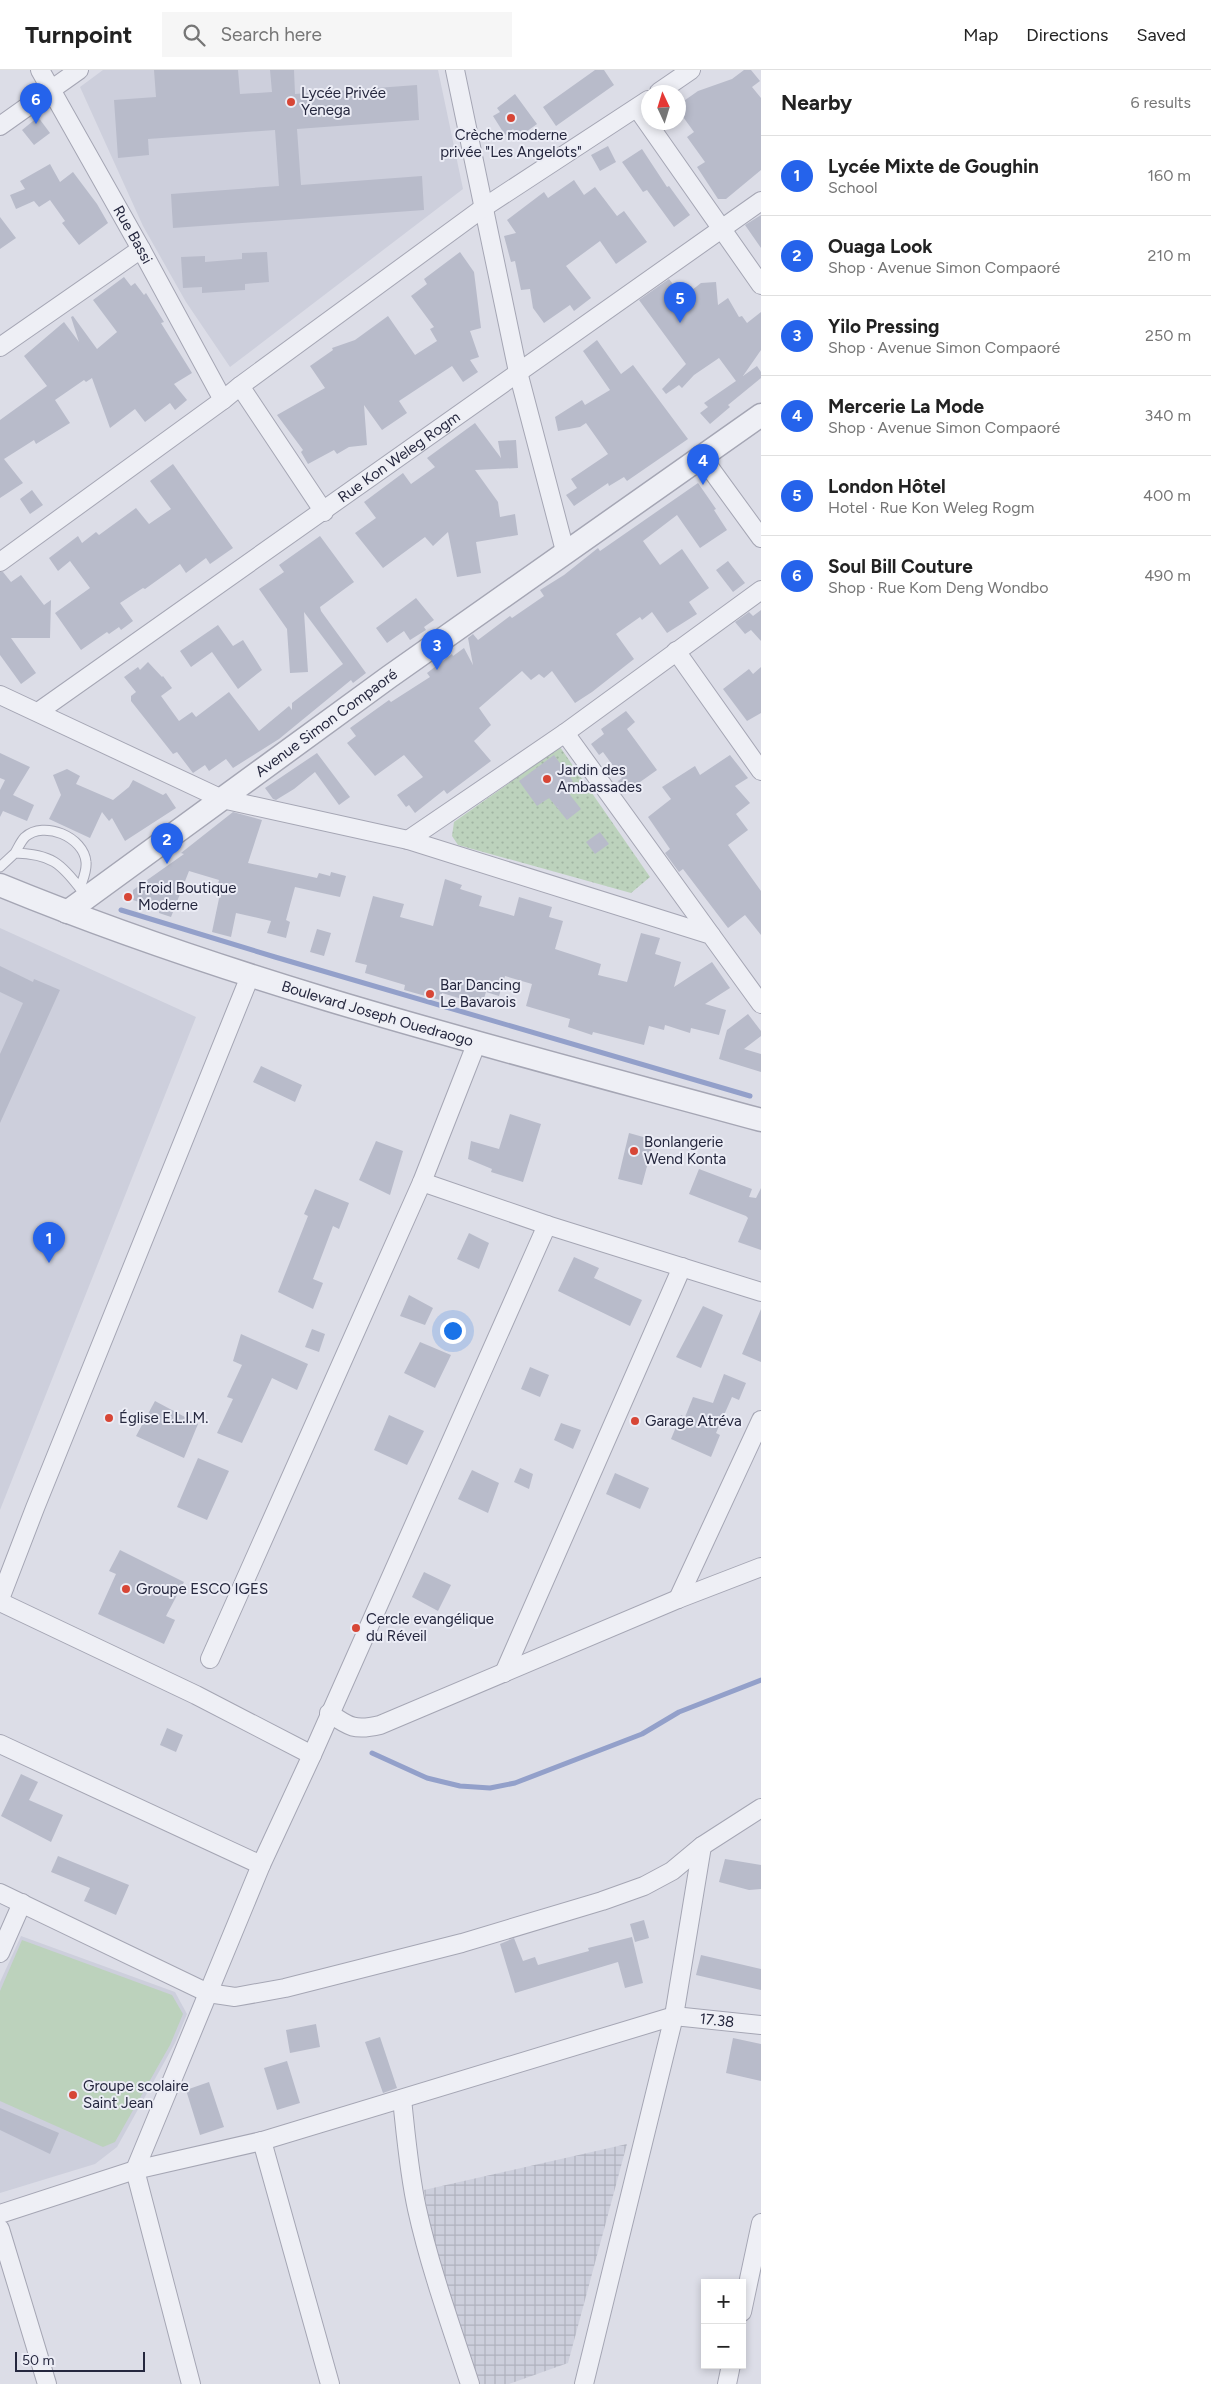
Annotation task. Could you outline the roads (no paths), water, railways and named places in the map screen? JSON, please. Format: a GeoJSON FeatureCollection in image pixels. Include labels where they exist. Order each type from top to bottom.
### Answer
{"type":"FeatureCollection","features":[{"type":"Feature","properties":{"kind":"street","name":"Rue Bassi"},"geometry":{"type":"LineString","coordinates":[[40,70],[141,249],[223,400]]}},
{"type":"Feature","properties":{"kind":"street"},"geometry":{"type":"LineString","coordinates":[[0,126],[79,70]]}},
{"type":"Feature","properties":{"kind":"street"},"geometry":{"type":"LineString","coordinates":[[455,70],[518,372],[565,551]]}},
{"type":"Feature","properties":{"kind":"street"},"geometry":{"type":"LineString","coordinates":[[668,85],[691,70]]}},
{"type":"Feature","properties":{"kind":"street"},"geometry":{"type":"LineString","coordinates":[[0,562],[483,208],[641,105]]}},
{"type":"Feature","properties":{"kind":"street"},"geometry":{"type":"LineString","coordinates":[[660,130],[761,284]]}},
{"type":"Feature","properties":{"kind":"street","name":"Rue Kon Weleg Rogm"},"geometry":{"type":"LineString","coordinates":[[38,712],[324,512],[518,372],[761,201]]}},
{"type":"Feature","properties":{"kind":"street"},"geometry":{"type":"LineString","coordinates":[[0,347],[141,249]]}},
{"type":"Feature","properties":{"kind":"street"},"geometry":{"type":"LineString","coordinates":[[240,386],[324,512]]}},
{"type":"Feature","properties":{"kind":"street","name":"Avenue Simon Compaoré"},"geometry":{"type":"LineString","coordinates":[[67,912],[84,893],[222,799],[389,676],[761,415]]}},
{"type":"Feature","properties":{"kind":"street"},"geometry":{"type":"LineString","coordinates":[[702,457],[761,538]]}},
{"type":"Feature","properties":{"kind":"street"},"geometry":{"type":"LineString","coordinates":[[408,840],[565,733],[761,590]]}},
{"type":"Feature","properties":{"kind":"street"},"geometry":{"type":"LineString","coordinates":[[676,651],[761,771]]}},
{"type":"Feature","properties":{"kind":"street"},"geometry":{"type":"LineString","coordinates":[[0,695],[222,799],[408,840],[711,935]]}},
{"type":"Feature","properties":{"kind":"street"},"geometry":{"type":"LineString","coordinates":[[565,733],[761,1004]]}},
{"type":"Feature","properties":{"kind":"street","name":"Boulevard Joseph Ouedraogo"},"geometry":{"type":"LineString","coordinates":[[0,885],[67,912],[250,976],[477,1042],[761,1120]]}},
{"type":"Feature","properties":{"kind":"street"},"geometry":{"type":"LineString","coordinates":[[250,976],[38,1499],[0,1601],[313,1753]]}},
{"type":"Feature","properties":{"kind":"street"},"geometry":{"type":"LineString","coordinates":[[210,1659],[422,1182],[477,1042]]}},
{"type":"Feature","properties":{"kind":"street"},"geometry":{"type":"LineString","coordinates":[[422,1182],[547,1225],[761,1292]]}},
{"type":"Feature","properties":{"kind":"street"},"geometry":{"type":"LineString","coordinates":[[191,2384],[135,2170],[261,1865],[313,1753],[329,1713],[547,1225]]}},
{"type":"Feature","properties":{"kind":"street"},"geometry":{"type":"LineString","coordinates":[[504,1673],[682,1267]]}},
{"type":"Feature","properties":{"kind":"street"},"geometry":{"type":"LineString","coordinates":[[678,1599],[760,1427]]}},
{"type":"Feature","properties":{"kind":"street"},"geometry":{"type":"LineString","coordinates":[[329,1713],[349,1727],[369,1728],[678,1599],[761,1567]]}},
{"type":"Feature","properties":{"kind":"street"},"geometry":{"type":"LineString","coordinates":[[0,1744],[261,1865]]}},
{"type":"Feature","properties":{"kind":"street"},"geometry":{"type":"LineString","coordinates":[[0,1893],[208,1993],[235,1997],[286,1988],[472,1940],[644,1886],[672,1871],[702,1846],[761,1808]]}},
{"type":"Feature","properties":{"kind":"street"},"geometry":{"type":"LineString","coordinates":[[584,2384],[674,2016],[702,1846]]}},
{"type":"Feature","properties":{"kind":"street"},"geometry":{"type":"LineString","coordinates":[[0,1953],[22,1903]]}},
{"type":"Feature","properties":{"kind":"street"},"geometry":{"type":"LineString","coordinates":[[0,2214],[135,2170],[262,2141],[674,2016]]}},
{"type":"Feature","properties":{"kind":"street","name":"17.38"},"geometry":{"type":"LineString","coordinates":[[674,2016],[761,2025]]}},
{"type":"Feature","properties":{"kind":"street"},"geometry":{"type":"LineString","coordinates":[[402,2100],[408,2158],[417,2209],[432,2268],[470,2384]]}},
{"type":"Feature","properties":{"kind":"street"},"geometry":{"type":"LineString","coordinates":[[262,2141],[330,2384]]}},
{"type":"Feature","properties":{"kind":"street"},"geometry":{"type":"LineString","coordinates":[[746,2293],[761,2223]]}},
{"type":"Feature","properties":{"kind":"street"},"geometry":{"type":"LineString","coordinates":[[0,2229],[47,2384]]}},
{"type":"Feature","properties":{"kind":"street"},"geometry":{"type":"LineString","coordinates":[[727,2384],[730,2369]]}},
{"type":"Feature","properties":{"kind":"lane"},"geometry":{"type":"LineString","coordinates":[[0,867],[15,853],[25,837],[32,832],[49,830],[67,835],[84,852],[86,871],[84,893]]}},
{"type":"Feature","properties":{"kind":"lane"},"geometry":{"type":"LineString","coordinates":[[15,853],[39,855],[55,860],[84,893]]}},
{"type":"Feature","properties":{"kind":"waterway"},"geometry":{"type":"LineString","coordinates":[[121,910],[750,1096]]}},
{"type":"Feature","properties":{"kind":"waterway"},"geometry":{"type":"LineString","coordinates":[[372,1753],[427,1778],[460,1786],[490,1788],[515,1783],[642,1734],[679,1712],[761,1680]]}},
{"type":"Feature","properties":{"kind":"place","name":"Lycée Privée Yenega"},"geometry":{"type":"Point","coordinates":[291,102]}},
{"type":"Feature","properties":{"kind":"place","name":"Crèche moderne privée \"Les Angelots\""},"geometry":{"type":"Point","coordinates":[511,118]}},
{"type":"Feature","properties":{"kind":"place","name":"Soul Bill Couture"},"geometry":{"type":"Point","coordinates":[36,124]}},
{"type":"Feature","properties":{"kind":"place","name":"London Hôtel"},"geometry":{"type":"Point","coordinates":[680,323]}},
{"type":"Feature","properties":{"kind":"place","name":"Mercerie La Mode"},"geometry":{"type":"Point","coordinates":[703,485]}},
{"type":"Feature","properties":{"kind":"place","name":"Yilo Pressing"},"geometry":{"type":"Point","coordinates":[437,670]}},
{"type":"Feature","properties":{"kind":"place","name":"Jardin des Ambassades"},"geometry":{"type":"Point","coordinates":[547,779]}},
{"type":"Feature","properties":{"kind":"place","name":"Ouaga Look"},"geometry":{"type":"Point","coordinates":[167,864]}},
{"type":"Feature","properties":{"kind":"place","name":"Froid Boutique Moderne"},"geometry":{"type":"Point","coordinates":[128,897]}},
{"type":"Feature","properties":{"kind":"place","name":"Bar Dancing Le Bavarois"},"geometry":{"type":"Point","coordinates":[430,994]}},
{"type":"Feature","properties":{"kind":"place","name":"Bonlangerie Wend Konta"},"geometry":{"type":"Point","coordinates":[634,1151]}},
{"type":"Feature","properties":{"kind":"place","name":"Lycée Mixte de Goughin"},"geometry":{"type":"Point","coordinates":[49,1263]}},
{"type":"Feature","properties":{"kind":"place","name":"Église E.L.I.M."},"geometry":{"type":"Point","coordinates":[109,1418]}},
{"type":"Feature","properties":{"kind":"place","name":"Garage Atréva"},"geometry":{"type":"Point","coordinates":[635,1421]}},
{"type":"Feature","properties":{"kind":"place","name":"Groupe ESCO IGES"},"geometry":{"type":"Point","coordinates":[126,1589]}},
{"type":"Feature","properties":{"kind":"place","name":"Cercle evangélique du Réveil"},"geometry":{"type":"Point","coordinates":[356,1628]}},
{"type":"Feature","properties":{"kind":"place","name":"Groupe scolaire Saint Jean"},"geometry":{"type":"Point","coordinates":[73,2095]}}]}
